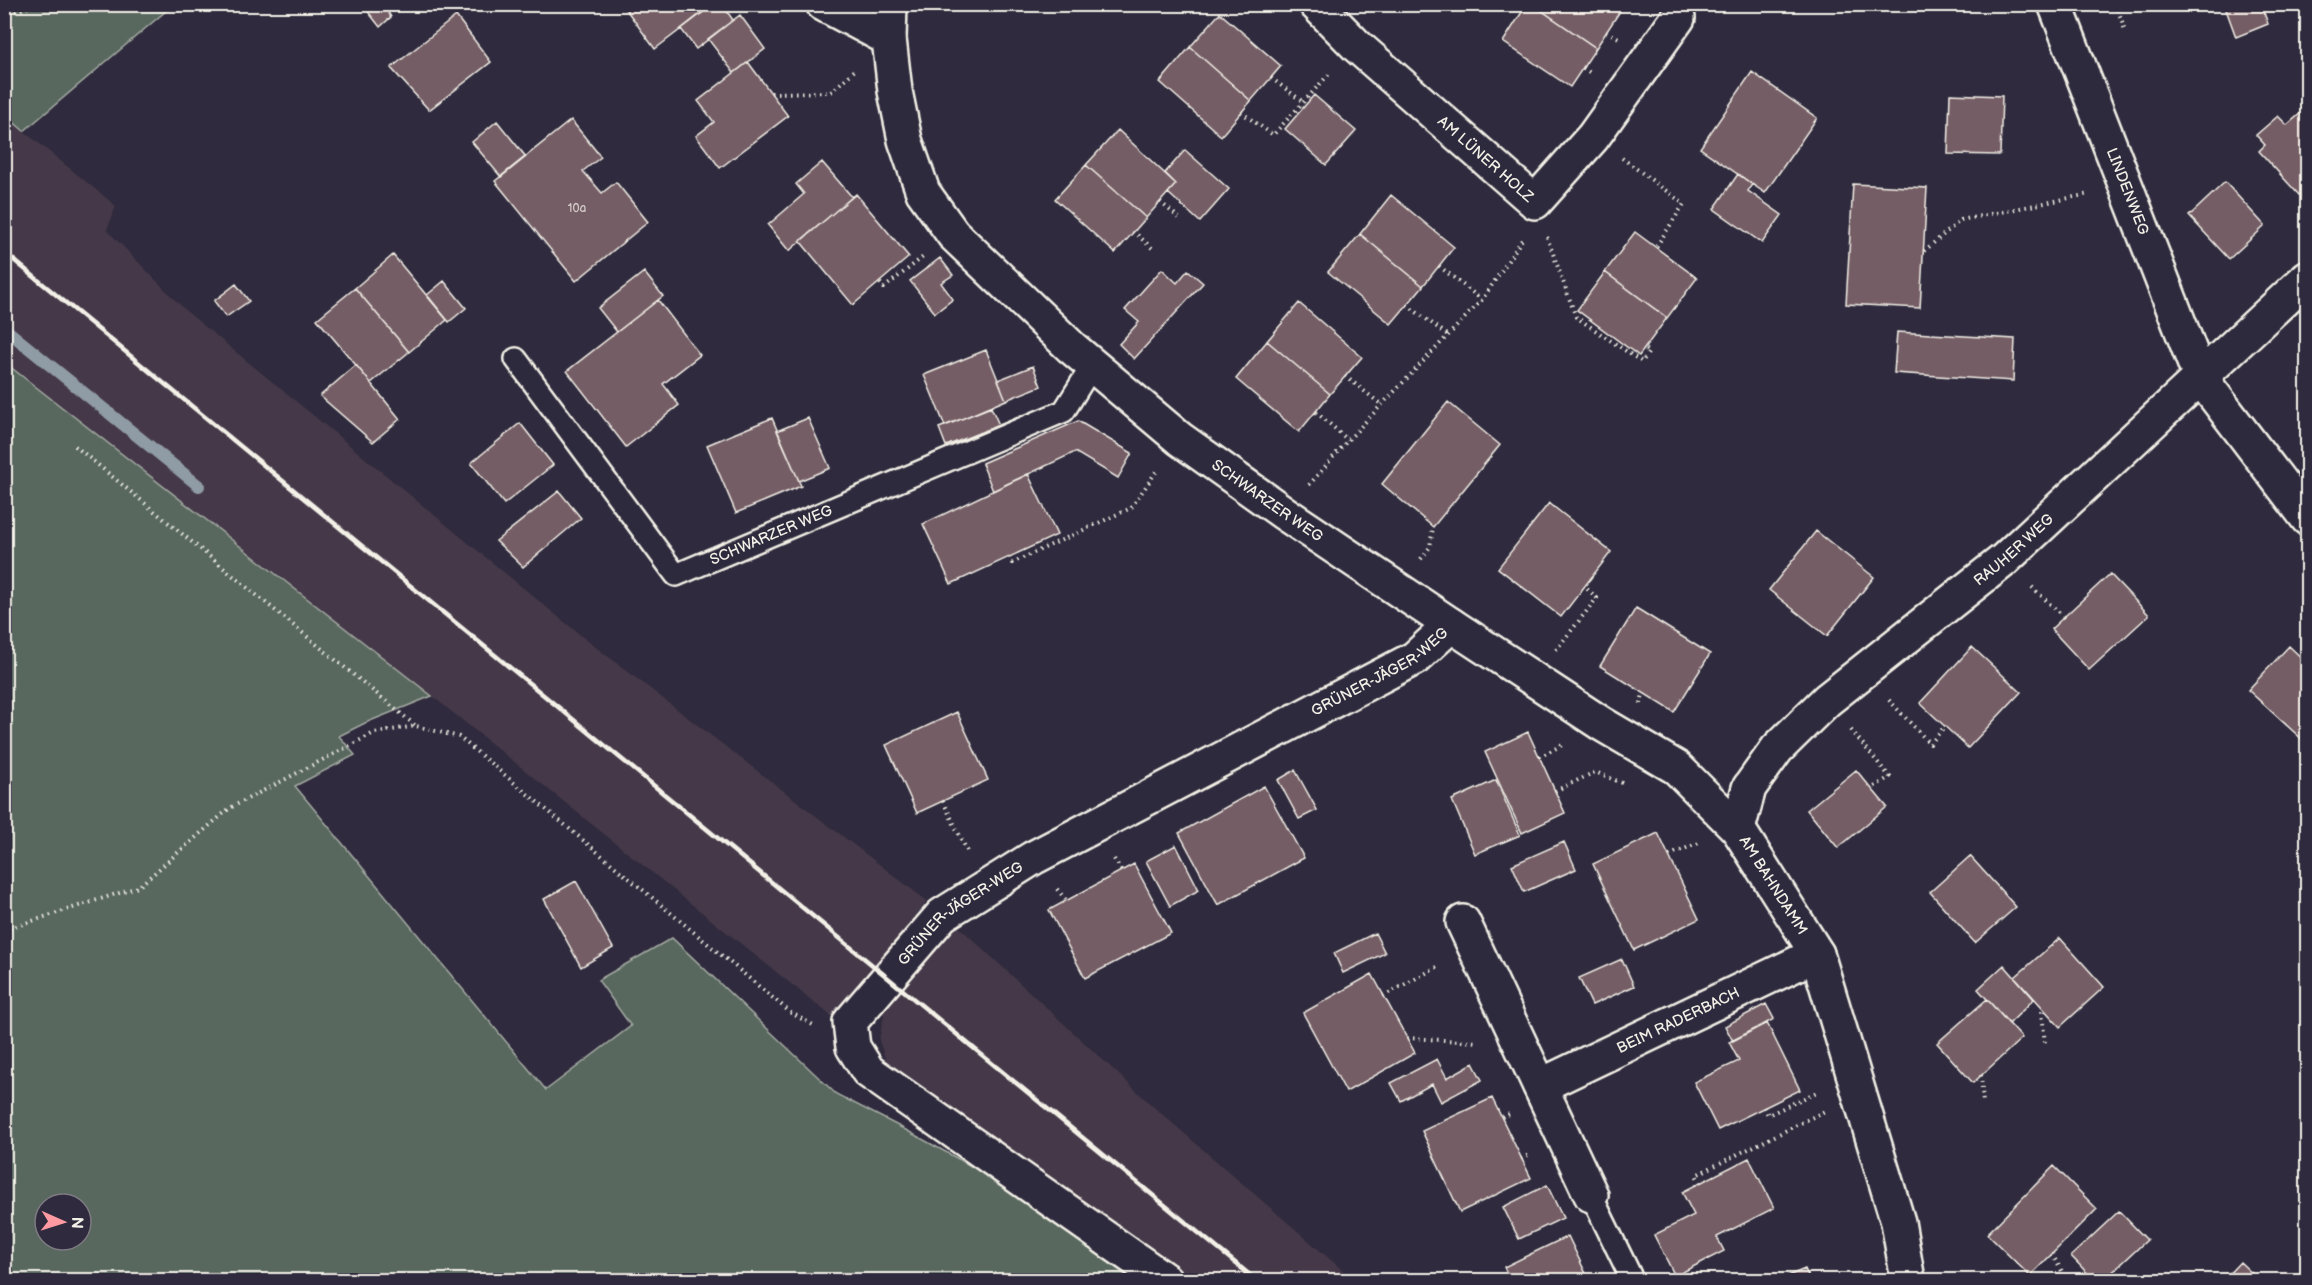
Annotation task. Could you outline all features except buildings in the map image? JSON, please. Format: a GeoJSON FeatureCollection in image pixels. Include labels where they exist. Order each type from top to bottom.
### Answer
{"type":"FeatureCollection","features":[{"type":"Feature","properties":{"kind":"street"},"geometry":{"type":"LineString","coordinates":[[823,4],[889,39],[890,4]]}},
{"type":"Feature","properties":{"kind":"street","name":"AM LÜNER HOLZ"},"geometry":{"type":"LineString","coordinates":[[1316,4],[1357,46],[1534,202],[1593,137],[1678,18]]}},
{"type":"Feature","properties":{"kind":"street","name":"LINDENWEG"},"geometry":{"type":"LineString","coordinates":[[2055,4],[2200,377],[2307,519]]}},
{"type":"Feature","properties":{"kind":"street","name":"SCHWARZER WEG"},"geometry":{"type":"LineString","coordinates":[[889,39],[895,91],[905,140],[923,192],[953,234],[1092,366],[1180,439],[1284,513],[1451,625]]}},
{"type":"Feature","properties":{"kind":"street","name":"RAUHER WEG"},"geometry":{"type":"LineString","coordinates":[[1738,829],[1749,788],[1778,749],[1827,700],[2004,560],[2307,277]]}},
{"type":"Feature","properties":{"kind":"street","name":"AM BAHNDAMM"},"geometry":{"type":"LineString","coordinates":[[1451,625],[1677,768],[1738,829],[1817,954],[1898,1222],[1908,1281]]}},
{"type":"Feature","properties":{"kind":"street","name":"GRÜNER-JÄGER-WEG"},"geometry":{"type":"LineString","coordinates":[[853,1047],[850,1022],[942,915],[1043,853],[1415,658],[1451,625]]}},
{"type":"Feature","properties":{"kind":"street"},"geometry":{"type":"LineString","coordinates":[[1468,935],[1591,1195]]}},
{"type":"Feature","properties":{"kind":"street","name":"BEIM RADERBACH"},"geometry":{"type":"LineString","coordinates":[[1539,1086],[1817,954]]}},
{"type":"Feature","properties":{"kind":"street"},"geometry":{"type":"LineString","coordinates":[[853,1047],[868,1071],[1165,1281]]}},
{"type":"Feature","properties":{"kind":"lane","name":"SCHWARZER WEG"},"geometry":{"type":"LineString","coordinates":[[516,360],[676,575],[1065,411],[1092,366]]}},
{"type":"Feature","properties":{"kind":"lane"},"geometry":{"type":"LineString","coordinates":[[1591,1195],[1629,1275]]}},
{"type":"Feature","properties":{"kind":"path"},"geometry":{"type":"LineString","coordinates":[[4,16],[36,4]]}},
{"type":"Feature","properties":{"kind":"path"},"geometry":{"type":"LineString","coordinates":[[2116,4],[2125,30]]}},
{"type":"Feature","properties":{"kind":"path"},"geometry":{"type":"LineString","coordinates":[[771,93],[831,92],[889,39]]}},
{"type":"Feature","properties":{"kind":"path"},"geometry":{"type":"LineString","coordinates":[[1241,112],[1273,135],[1302,101],[1357,46]]}},
{"type":"Feature","properties":{"kind":"path"},"geometry":{"type":"LineString","coordinates":[[1271,78],[1302,101]]}},
{"type":"Feature","properties":{"kind":"path"},"geometry":{"type":"LineString","coordinates":[[1593,137],[1684,204],[1656,247]]}},
{"type":"Feature","properties":{"kind":"path"},"geometry":{"type":"LineString","coordinates":[[1924,251],[1961,220],[2125,186]]}},
{"type":"Feature","properties":{"kind":"path"},"geometry":{"type":"LineString","coordinates":[[1160,202],[1179,218]]}},
{"type":"Feature","properties":{"kind":"path"},"geometry":{"type":"LineString","coordinates":[[1284,513],[1348,440],[1482,300],[1522,242],[1534,202]]}},
{"type":"Feature","properties":{"kind":"path"},"geometry":{"type":"LineString","coordinates":[[1534,202],[1576,317],[1642,362],[1649,352],[1644,349]]}},
{"type":"Feature","properties":{"kind":"path"},"geometry":{"type":"LineString","coordinates":[[1133,231],[1152,249]]}},
{"type":"Feature","properties":{"kind":"path"},"geometry":{"type":"LineString","coordinates":[[880,283],[884,288],[953,234]]}},
{"type":"Feature","properties":{"kind":"path"},"geometry":{"type":"LineString","coordinates":[[1439,266],[1482,300]]}},
{"type":"Feature","properties":{"kind":"path"},"geometry":{"type":"LineString","coordinates":[[1407,304],[1449,336]]}},
{"type":"Feature","properties":{"kind":"path"},"geometry":{"type":"LineString","coordinates":[[1346,376],[1382,405]]}},
{"type":"Feature","properties":{"kind":"path"},"geometry":{"type":"LineString","coordinates":[[1316,412],[1348,440]]}},
{"type":"Feature","properties":{"kind":"path"},"geometry":{"type":"LineString","coordinates":[[1010,557],[1012,563],[1131,508],[1180,439]]}},
{"type":"Feature","properties":{"kind":"path"},"geometry":{"type":"LineString","coordinates":[[75,446],[416,726]]}},
{"type":"Feature","properties":{"kind":"path"},"geometry":{"type":"LineString","coordinates":[[2004,560],[2064,617]]}},
{"type":"Feature","properties":{"kind":"path"},"geometry":{"type":"LineString","coordinates":[[1533,679],[1597,598],[1585,586]]}},
{"type":"Feature","properties":{"kind":"path"},"geometry":{"type":"LineString","coordinates":[[1863,672],[1930,744],[1945,726]]}},
{"type":"Feature","properties":{"kind":"path"},"geometry":{"type":"LineString","coordinates":[[1827,700],[1890,777],[1871,789]]}},
{"type":"Feature","properties":{"kind":"path"},"geometry":{"type":"LineString","coordinates":[[4,930],[138,887],[230,808],[374,733],[416,726],[459,737],[791,1013],[853,1047]]}},
{"type":"Feature","properties":{"kind":"path"},"geometry":{"type":"LineString","coordinates":[[1555,791],[1595,772],[1626,785]]}},
{"type":"Feature","properties":{"kind":"path"},"geometry":{"type":"LineString","coordinates":[[943,801],[985,888]]}},
{"type":"Feature","properties":{"kind":"path"},"geometry":{"type":"LineString","coordinates":[[1383,996],[1468,935]]}},
{"type":"Feature","properties":{"kind":"path"},"geometry":{"type":"LineString","coordinates":[[2042,1011],[2045,1046]]}},
{"type":"Feature","properties":{"kind":"path"},"geometry":{"type":"LineString","coordinates":[[1407,1038],[1520,1044]]}},
{"type":"Feature","properties":{"kind":"path"},"geometry":{"type":"LineString","coordinates":[[1981,1075],[1983,1103]]}},
{"type":"Feature","properties":{"kind":"path"},"geometry":{"type":"LineString","coordinates":[[1764,1107],[1768,1115],[1856,1085]]}},
{"type":"Feature","properties":{"kind":"path"},"geometry":{"type":"LineString","coordinates":[[1700,1183],[1696,1175],[1856,1085]]}},
{"type":"Feature","properties":{"kind":"path"},"geometry":{"type":"LineString","coordinates":[[2052,1254],[2067,1281]]}},
{"type":"Feature","properties":{"kind":"shaded area"},"geometry":{"type":"Polygon","coordinates":[[[4,115],[116,206],[107,230],[186,311],[584,638],[927,901],[887,951],[916,973],[957,925],[1155,1108],[1354,1280],[1191,1280],[886,1060],[879,1041],[884,1014],[855,989],[831,1016],[432,696],[5,362],[4,115]]]}},
{"type":"Feature","properties":{"kind":"green space"},"geometry":{"type":"Polygon","coordinates":[[[4,5],[173,5],[24,131],[5,115],[4,5]]]}},
{"type":"Feature","properties":{"kind":"green space"},"geometry":{"type":"Polygon","coordinates":[[[4,362],[432,696],[339,736],[355,755],[295,786],[546,1090],[631,1026],[598,980],[672,938],[836,1094],[1027,1197],[1143,1280],[5,1280],[4,362]]]}},
{"type":"Feature","properties":{"kind":"waterway"},"geometry":{"type":"LineString","coordinates":[[4,328],[199,486]]}},
{"type":"Feature","properties":{"kind":"railway"},"geometry":{"type":"LineString","coordinates":[[4,252],[1256,1280]]}}]}
